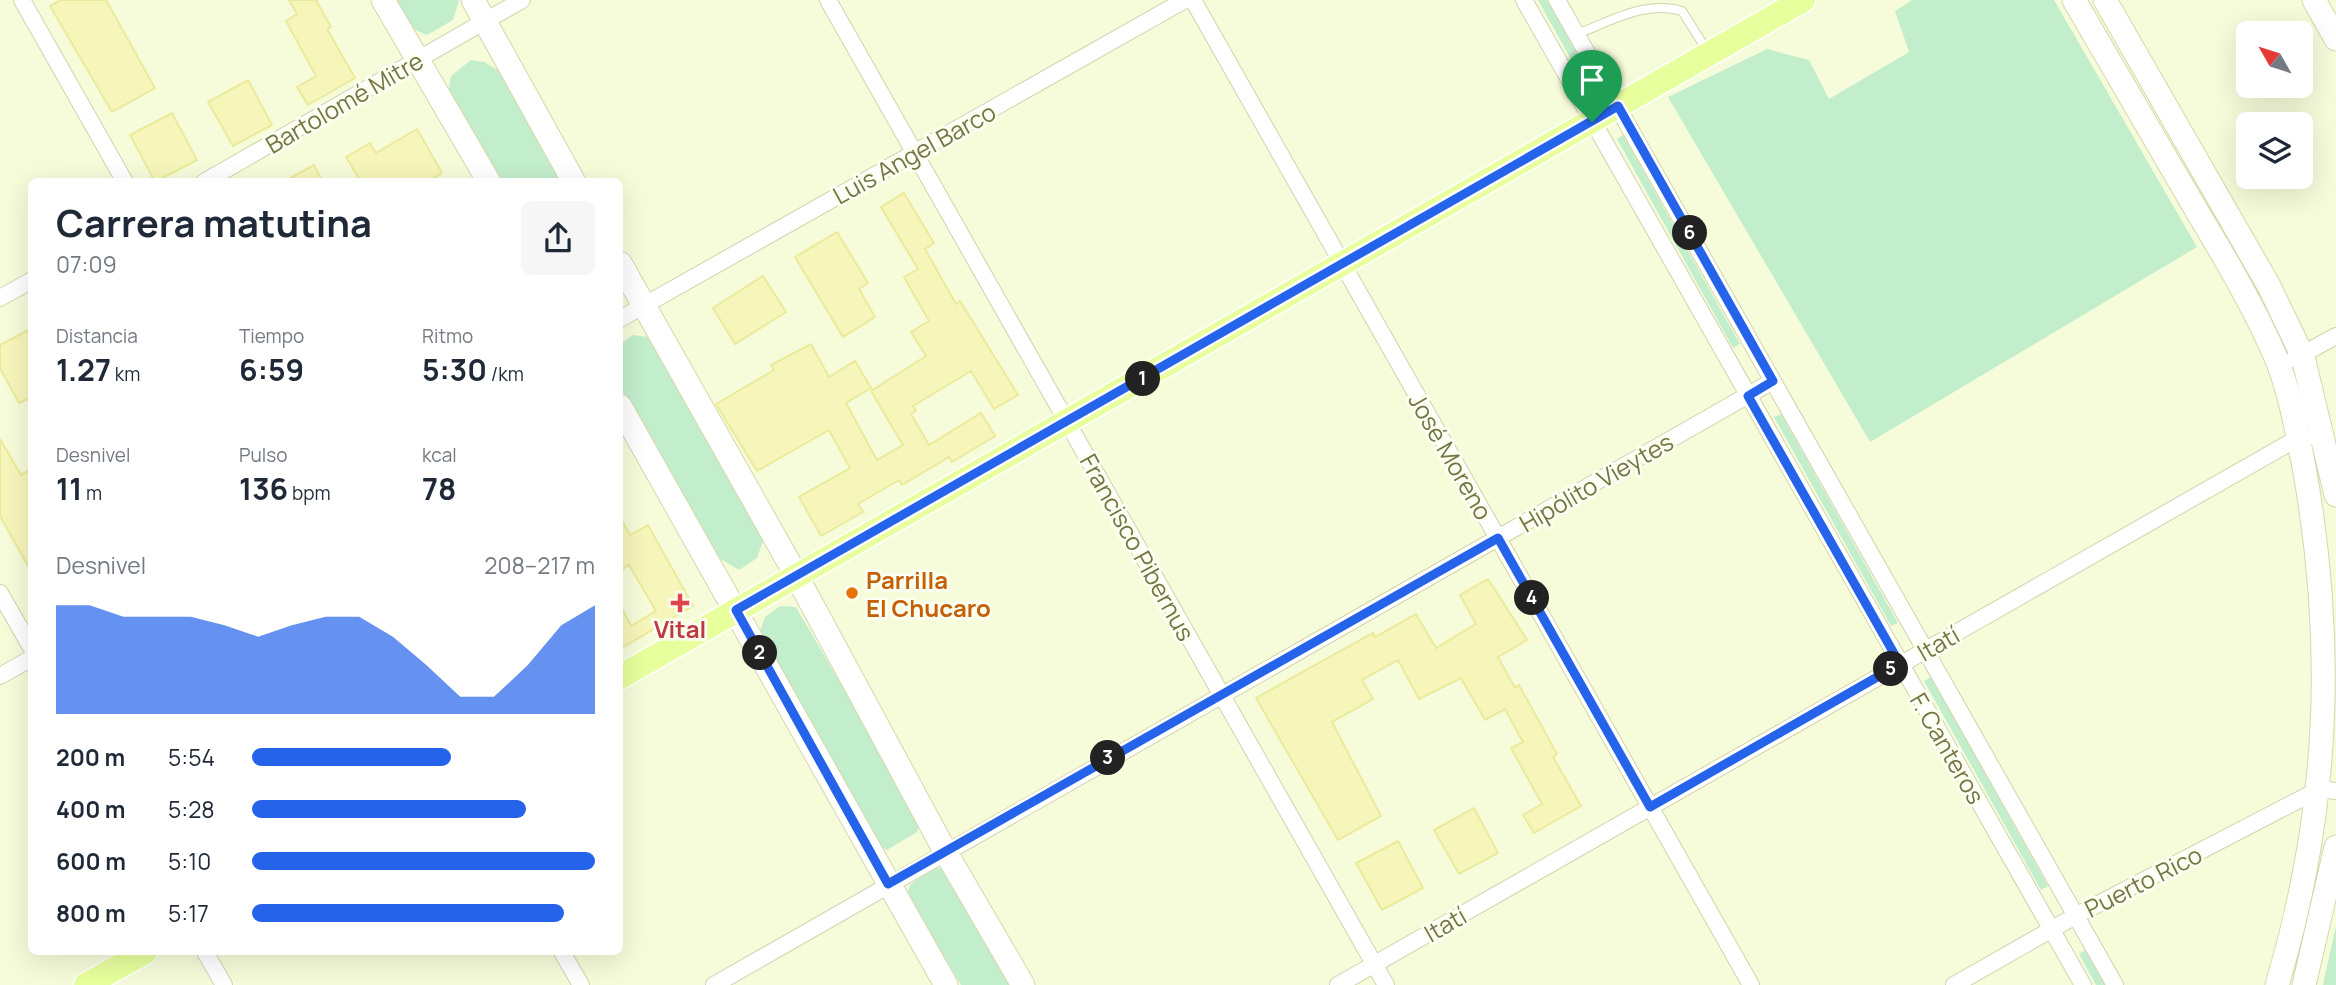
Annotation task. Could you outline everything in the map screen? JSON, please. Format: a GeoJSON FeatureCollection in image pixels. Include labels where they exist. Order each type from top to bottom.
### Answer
{"type":"FeatureCollection","features":[{"type":"Feature","properties":{"kind":"main road"},"geometry":{"type":"LineString","coordinates":[[383,0],[487,178]]}},
{"type":"Feature","properties":{"kind":"main road"},"geometry":{"type":"LineString","coordinates":[[473,0],[572,178]]}},
{"type":"Feature","properties":{"kind":"main road"},"geometry":{"type":"LineString","coordinates":[[623,675],[1803,0]]}},
{"type":"Feature","properties":{"kind":"main road"},"geometry":{"type":"LineString","coordinates":[[2074,0],[2252,304],[2278,363],[2298,438],[2317,527],[2325,594],[2328,790],[2277,985]]}},
{"type":"Feature","properties":{"kind":"main road"},"geometry":{"type":"LineString","coordinates":[[2105,0],[2269,286],[2303,357],[2336,495]]}},
{"type":"Feature","properties":{"kind":"main road"},"geometry":{"type":"LineString","coordinates":[[623,269],[796,575],[944,851],[1023,985]]}},
{"type":"Feature","properties":{"kind":"main road"},"geometry":{"type":"LineString","coordinates":[[623,411],[946,985]]}},
{"type":"Feature","properties":{"kind":"main road"},"geometry":{"type":"LineString","coordinates":[[2304,985],[2336,847]]}},
{"type":"Feature","properties":{"kind":"main road"},"geometry":{"type":"LineString","coordinates":[[86,985],[140,955]]}},
{"type":"Feature","properties":{"kind":"street"},"geometry":{"type":"LineString","coordinates":[[22,0],[123,178]]}},
{"type":"Feature","properties":{"kind":"street","name":"Bartolomé Mitre"},"geometry":{"type":"LineString","coordinates":[[211,178],[522,0]]}},
{"type":"Feature","properties":{"kind":"street","name":"Francisco Pibernus"},"geometry":{"type":"LineString","coordinates":[[828,0],[1386,985]]}},
{"type":"Feature","properties":{"kind":"street","name":"Luis Angel Barco"},"geometry":{"type":"LineString","coordinates":[[623,317],[1185,0]]}},
{"type":"Feature","properties":{"kind":"street","name":"José Moreno"},"geometry":{"type":"LineString","coordinates":[[1193,0],[1751,985]]}},
{"type":"Feature","properties":{"kind":"street","name":"F. Canteros"},"geometry":{"type":"LineString","coordinates":[[1524,0],[2083,985]]}},
{"type":"Feature","properties":{"kind":"street","name":"F. Canteros"},"geometry":{"type":"LineString","coordinates":[[1557,0],[2115,985]]}},
{"type":"Feature","properties":{"kind":"street"},"geometry":{"type":"LineString","coordinates":[[0,298],[28,282]]}},
{"type":"Feature","properties":{"kind":"street"},"geometry":{"type":"LineString","coordinates":[[2278,363],[2303,357],[2336,337]]}},
{"type":"Feature","properties":{"kind":"street","name":"Hipólito Vieytes"},"geometry":{"type":"LineString","coordinates":[[714,985],[944,851],[1773,381]]}},
{"type":"Feature","properties":{"kind":"street","name":"Itatí"},"geometry":{"type":"LineString","coordinates":[[1338,985],[2298,438],[2321,434]]}},
{"type":"Feature","properties":{"kind":"street"},"geometry":{"type":"LineString","coordinates":[[0,593],[28,642]]}},
{"type":"Feature","properties":{"kind":"street"},"geometry":{"type":"LineString","coordinates":[[0,676],[28,660]]}},
{"type":"Feature","properties":{"kind":"street","name":"Puerto Rico"},"geometry":{"type":"LineString","coordinates":[[1954,985],[2077,915],[2328,790]]}},
{"type":"Feature","properties":{"kind":"street"},"geometry":{"type":"LineString","coordinates":[[207,955],[224,985]]}},
{"type":"Feature","properties":{"kind":"street"},"geometry":{"type":"LineString","coordinates":[[564,955],[582,985]]}},
{"type":"Feature","properties":{"kind":"lane"},"geometry":{"type":"LineString","coordinates":[[1577,34],[1653,5],[1670,7],[1682,11],[1710,54]]}},
{"type":"Feature","properties":{"kind":"shaded area"},"geometry":{"type":"Polygon","coordinates":[[[0,0],[2336,0],[2336,985],[0,985],[0,0]]]}},
{"type":"Feature","properties":{"kind":"shaded area"},"geometry":{"type":"Polygon","coordinates":[[[396,0],[459,0],[453,20],[427,35],[413,29],[396,0]]]}},
{"type":"Feature","properties":{"kind":"shaded area"},"geometry":{"type":"Polygon","coordinates":[[[1538,0],[1547,0],[1584,66],[1577,70],[1538,0]]]}},
{"type":"Feature","properties":{"kind":"shaded area"},"geometry":{"type":"Polygon","coordinates":[[[1912,0],[2054,0],[2197,247],[1870,442],[1668,97],[1767,49],[1809,60],[1829,99],[1909,52],[1895,11],[1912,0]]]}},
{"type":"Feature","properties":{"kind":"shaded area"},"geometry":{"type":"Polygon","coordinates":[[[471,60],[484,62],[498,70],[558,178],[498,178],[448,94],[451,76],[471,60]]]}},
{"type":"Feature","properties":{"kind":"shaded area"},"geometry":{"type":"Polygon","coordinates":[[[1623,135],[1740,344],[1733,348],[1617,139],[1623,135]]]}},
{"type":"Feature","properties":{"kind":"shaded area"},"geometry":{"type":"Polygon","coordinates":[[[633,335],[649,337],[763,541],[757,558],[739,570],[719,558],[623,392],[623,342],[633,335]]]}},
{"type":"Feature","properties":{"kind":"shaded area"},"geometry":{"type":"Polygon","coordinates":[[[1781,414],[1898,623],[1891,626],[1774,417],[1781,414]]]}},
{"type":"Feature","properties":{"kind":"shaded area"},"geometry":{"type":"Polygon","coordinates":[[[780,606],[796,607],[920,820],[917,832],[887,850],[878,844],[758,637],[765,617],[780,606]]]}},
{"type":"Feature","properties":{"kind":"shaded area"},"geometry":{"type":"Polygon","coordinates":[[[1931,677],[2048,886],[2041,890],[1924,681],[1931,677]]]}},
{"type":"Feature","properties":{"kind":"shaded area"},"geometry":{"type":"Polygon","coordinates":[[[935,868],[947,869],[1014,985],[961,985],[907,893],[911,884],[935,868]]]}},
{"type":"Feature","properties":{"kind":"shaded area"},"geometry":{"type":"Polygon","coordinates":[[[2336,926],[2336,985],[2323,985],[2323,984],[2336,926]]]}},
{"type":"Feature","properties":{"kind":"shaded area"},"geometry":{"type":"Polygon","coordinates":[[[2085,950],[2105,985],[2096,985],[2079,954],[2085,950]]]}},
{"type":"Feature","properties":{"kind":"building"},"geometry":{"type":"Polygon","coordinates":[[[61,0],[106,0],[155,88],[112,112],[50,6],[61,0]]]}},
{"type":"Feature","properties":{"kind":"building"},"geometry":{"type":"Polygon","coordinates":[[[289,0],[316,0],[331,27],[327,29],[355,78],[308,105],[297,87],[316,76],[286,21],[297,14],[289,0]]]}},
{"type":"Feature","properties":{"kind":"building"},"geometry":{"type":"Polygon","coordinates":[[[248,80],[272,125],[233,146],[208,102],[248,80]]]}},
{"type":"Feature","properties":{"kind":"building"},"geometry":{"type":"Polygon","coordinates":[[[172,113],[197,160],[163,178],[153,178],[130,135],[172,113]]]}},
{"type":"Feature","properties":{"kind":"building"},"geometry":{"type":"Polygon","coordinates":[[[417,129],[442,173],[434,178],[359,178],[346,157],[370,143],[376,153],[417,129]]]}},
{"type":"Feature","properties":{"kind":"building"},"geometry":{"type":"Polygon","coordinates":[[[314,165],[321,178],[290,178],[314,165]]]}},
{"type":"Feature","properties":{"kind":"building"},"geometry":{"type":"Polygon","coordinates":[[[904,193],[934,243],[925,249],[956,304],[960,301],[1018,395],[994,409],[971,371],[913,406],[916,411],[911,414],[929,445],[981,413],[995,436],[952,462],[949,457],[902,485],[899,480],[858,504],[863,512],[821,536],[799,497],[850,468],[829,430],[757,471],[716,404],[774,370],[771,365],[811,344],[829,377],[855,361],[871,388],[846,403],[877,460],[903,445],[871,391],[926,356],[911,332],[929,321],[904,277],[918,269],[881,207],[904,193]]]}},
{"type":"Feature","properties":{"kind":"building"},"geometry":{"type":"Polygon","coordinates":[[[837,232],[868,283],[859,289],[875,317],[843,337],[795,257],[837,232]]]}},
{"type":"Feature","properties":{"kind":"building"},"geometry":{"type":"Polygon","coordinates":[[[763,276],[786,312],[735,344],[713,308],[763,276]]]}},
{"type":"Feature","properties":{"kind":"building"},"geometry":{"type":"Polygon","coordinates":[[[28,330],[28,399],[19,403],[0,368],[0,345],[28,330]]]}},
{"type":"Feature","properties":{"kind":"building"},"geometry":{"type":"Polygon","coordinates":[[[0,439],[21,475],[28,471],[28,566],[0,516],[0,439]]]}},
{"type":"Feature","properties":{"kind":"building"},"geometry":{"type":"Polygon","coordinates":[[[623,522],[630,535],[648,525],[693,606],[623,647],[623,611],[631,626],[656,611],[629,565],[623,569],[623,522]]]}},
{"type":"Feature","properties":{"kind":"building"},"geometry":{"type":"Polygon","coordinates":[[[1488,579],[1527,640],[1498,657],[1515,688],[1519,685],[1557,754],[1553,757],[1581,806],[1534,833],[1523,815],[1542,804],[1511,748],[1523,742],[1505,709],[1485,720],[1461,678],[1419,699],[1398,660],[1362,680],[1373,699],[1332,722],[1381,816],[1338,840],[1256,698],[1373,633],[1375,637],[1416,614],[1436,648],[1476,624],[1460,595],[1488,579]]]}},
{"type":"Feature","properties":{"kind":"building"},"geometry":{"type":"Polygon","coordinates":[[[1474,808],[1498,853],[1459,874],[1434,830],[1474,808]]]}},
{"type":"Feature","properties":{"kind":"building"},"geometry":{"type":"Polygon","coordinates":[[[1398,841],[1423,888],[1382,910],[1356,863],[1398,841]]]}},
{"type":"Feature","properties":{"kind":"place","name":"Parrilla El Chucaro"},"geometry":{"type":"Point","coordinates":[852,593]}},
{"type":"Feature","properties":{"kind":"place","name":"Vital"},"geometry":{"type":"Point","coordinates":[680,603]}},
{"type":"Feature","properties":{"kind":"route"},"geometry":{"type":"LineString","coordinates":[[1618,106],[1773,381],[1748,396],[1900,664],[1650,807],[1498,538],[888,884],[736,610],[1592,122],[1618,106]]}}]}
